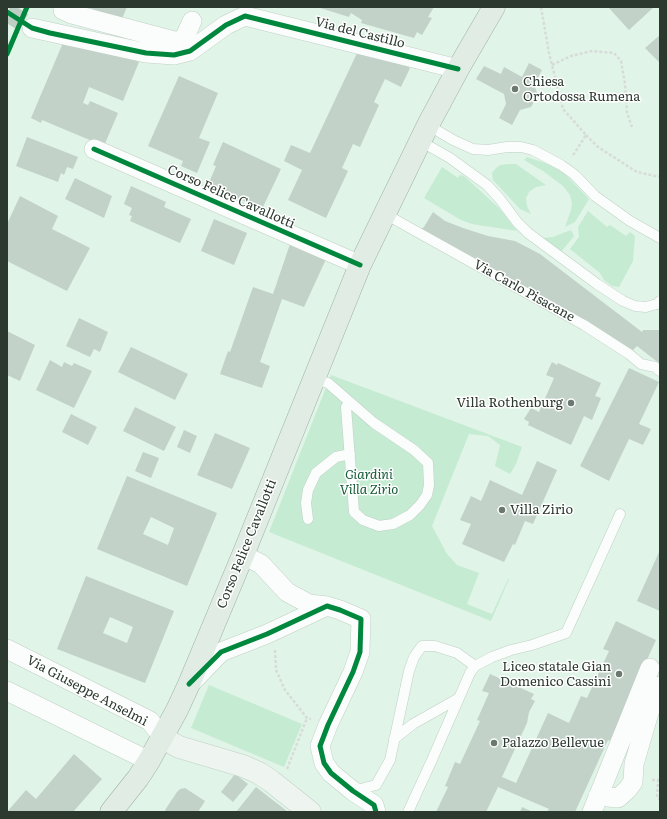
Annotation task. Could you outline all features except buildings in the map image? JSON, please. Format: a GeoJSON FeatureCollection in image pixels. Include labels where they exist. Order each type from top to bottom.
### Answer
{"type":"FeatureCollection","features":[{"type":"Feature","properties":{"kind":"main road","name":"Corso Felice Cavallotti"},"geometry":{"type":"LineString","coordinates":[[111,812],[138,778],[149,761],[163,738],[189,684],[243,555],[360,265],[424,133],[458,69],[494,7]]}},
{"type":"Feature","properties":{"kind":"street"},"geometry":{"type":"LineString","coordinates":[[63,7],[63,10],[72,14],[178,42],[185,37],[192,21]]}},
{"type":"Feature","properties":{"kind":"street","name":"Via del Castillo"},"geometry":{"type":"LineString","coordinates":[[32,28],[146,53],[174,55],[190,51],[226,25],[245,16],[458,69]]}},
{"type":"Feature","properties":{"kind":"street","name":"Corso Felice Cavallotti"},"geometry":{"type":"LineString","coordinates":[[94,149],[360,265]]}},
{"type":"Feature","properties":{"kind":"street"},"geometry":{"type":"LineString","coordinates":[[243,555],[261,564],[287,592],[309,604],[327,606],[361,619],[360,652],[350,679],[328,724],[320,746],[324,763],[331,772],[353,791],[374,805],[376,812]]}},
{"type":"Feature","properties":{"kind":"street"},"geometry":{"type":"LineString","coordinates":[[189,684],[221,652],[267,634],[327,606]]}},
{"type":"Feature","properties":{"kind":"street","name":"Via Giuseppe Anselmi"},"geometry":{"type":"LineString","coordinates":[[7,649],[150,721],[163,738]]}},
{"type":"Feature","properties":{"kind":"street"},"geometry":{"type":"LineString","coordinates":[[595,804],[650,668]]}},
{"type":"Feature","properties":{"kind":"street"},"geometry":{"type":"LineString","coordinates":[[595,804],[618,798],[633,782],[634,764],[651,706],[660,686]]}},
{"type":"Feature","properties":{"kind":"street"},"geometry":{"type":"LineString","coordinates":[[7,691],[149,761]]}},
{"type":"Feature","properties":{"kind":"street"},"geometry":{"type":"LineString","coordinates":[[163,738],[179,747],[243,766],[259,773],[310,812]]}},
{"type":"Feature","properties":{"kind":"lane"},"geometry":{"type":"LineString","coordinates":[[424,133],[453,140],[473,149],[488,150],[507,146],[533,150],[561,165],[575,175],[595,196],[630,221],[660,238]]}},
{"type":"Feature","properties":{"kind":"lane"},"geometry":{"type":"LineString","coordinates":[[424,133],[450,158],[487,185],[517,222],[528,233],[597,284],[623,301],[635,306],[646,307],[657,304],[660,301]]}},
{"type":"Feature","properties":{"kind":"lane","name":"Via Carlo Pisacane"},"geometry":{"type":"LineString","coordinates":[[385,214],[584,324],[629,354],[641,364],[654,367],[660,371]]}},
{"type":"Feature","properties":{"kind":"lane"},"geometry":{"type":"LineString","coordinates":[[314,379],[328,383],[350,402],[374,423],[414,450],[428,463],[429,485],[427,495],[420,506],[410,515],[393,524],[379,526],[363,520],[354,512],[346,407],[350,402]]}},
{"type":"Feature","properties":{"kind":"lane"},"geometry":{"type":"LineString","coordinates":[[308,519],[306,504],[308,490],[316,472],[336,457],[350,454]]}},
{"type":"Feature","properties":{"kind":"lane"},"geometry":{"type":"LineString","coordinates":[[408,812],[470,673],[475,666],[492,657],[566,633],[620,514]]}},
{"type":"Feature","properties":{"kind":"lane"},"geometry":{"type":"LineString","coordinates":[[353,791],[376,785],[390,760],[409,671],[414,657],[422,646],[435,646],[457,652],[475,666]]}},
{"type":"Feature","properties":{"kind":"lane"},"geometry":{"type":"LineString","coordinates":[[394,739],[413,724],[459,698]]}},
{"type":"Feature","properties":{"kind":"path"},"geometry":{"type":"LineString","coordinates":[[541,7],[552,65],[563,109],[598,147],[637,172],[660,177]]}},
{"type":"Feature","properties":{"kind":"path"},"geometry":{"type":"LineString","coordinates":[[552,65],[571,56],[592,51],[614,53],[621,61],[625,84],[627,113],[632,127]]}},
{"type":"Feature","properties":{"kind":"path"},"geometry":{"type":"LineString","coordinates":[[576,151],[586,135]]}},
{"type":"Feature","properties":{"kind":"path"},"geometry":{"type":"LineString","coordinates":[[267,634],[275,646],[276,670],[285,690],[307,718],[328,724]]}},
{"type":"Feature","properties":{"kind":"path"},"geometry":{"type":"LineString","coordinates":[[281,768],[287,770],[307,718]]}},
{"type":"Feature","properties":{"kind":"green space"},"geometry":{"type":"Polygon","coordinates":[[[527,157],[554,166],[563,172],[589,199],[575,222],[565,227],[571,210],[572,203],[570,195],[563,186],[543,171],[524,160],[527,157]]]}},
{"type":"Feature","properties":{"kind":"green space"},"geometry":{"type":"Polygon","coordinates":[[[516,164],[546,185],[536,187],[529,192],[526,198],[527,206],[531,214],[520,209],[493,180],[492,173],[496,168],[500,165],[516,164]]]}},
{"type":"Feature","properties":{"kind":"green space"},"geometry":{"type":"Polygon","coordinates":[[[442,167],[458,178],[460,175],[464,176],[500,209],[517,231],[472,224],[461,220],[424,198],[442,167]]]}},
{"type":"Feature","properties":{"kind":"green space"},"geometry":{"type":"Polygon","coordinates":[[[588,211],[607,227],[610,225],[626,236],[630,232],[635,236],[633,261],[619,287],[612,286],[604,280],[600,273],[570,249],[579,237],[578,227],[588,211]]]}},
{"type":"Feature","properties":{"kind":"green space"},"geometry":{"type":"Polygon","coordinates":[[[571,230],[574,236],[561,252],[541,238],[553,237],[571,230]]]}},
{"type":"Feature","properties":{"kind":"green space","name":"Giardini Villa Zirio"},"geometry":{"type":"Polygon","coordinates":[[[331,375],[522,447],[516,464],[510,474],[495,466],[500,445],[488,436],[469,434],[432,526],[447,554],[457,565],[479,573],[467,604],[492,614],[509,579],[491,621],[269,532],[331,375]]]}},
{"type":"Feature","properties":{"kind":"green space"},"geometry":{"type":"Polygon","coordinates":[[[209,685],[302,724],[284,767],[191,728],[209,685]]]}},
{"type":"Feature","properties":{"kind":"tunnel"},"geometry":{"type":"LineString","coordinates":[[7,12],[32,28]]}},
{"type":"Feature","properties":{"kind":"cycle path"},"geometry":{"type":"LineString","coordinates":[[7,54],[27,7]]}},
{"type":"Feature","properties":{"kind":"cycle path"},"geometry":{"type":"LineString","coordinates":[[7,12],[32,28],[50,33],[146,53],[174,55],[190,51],[226,25],[245,16],[458,69]]}},
{"type":"Feature","properties":{"kind":"cycle path"},"geometry":{"type":"LineString","coordinates":[[94,149],[360,265]]}},
{"type":"Feature","properties":{"kind":"cycle path"},"geometry":{"type":"LineString","coordinates":[[189,684],[221,652],[267,634],[327,606],[361,619],[360,652],[353,672],[328,725],[320,746],[324,763],[331,773],[353,791],[374,805],[376,812]]}},
{"type":"Feature","properties":{"kind":"place","name":"Chiesa Ortodossa Rumena"},"geometry":{"type":"Point","coordinates":[515,89]}},
{"type":"Feature","properties":{"kind":"place","name":"Villa Rothenburg"},"geometry":{"type":"Point","coordinates":[571,403]}},
{"type":"Feature","properties":{"kind":"place","name":"Villa Zirio"},"geometry":{"type":"Point","coordinates":[502,510]}},
{"type":"Feature","properties":{"kind":"place","name":"Liceo statale Gian Domenico Cassini"},"geometry":{"type":"Point","coordinates":[619,674]}},
{"type":"Feature","properties":{"kind":"place","name":"Palazzo Bellevue"},"geometry":{"type":"Point","coordinates":[494,743]}}]}
